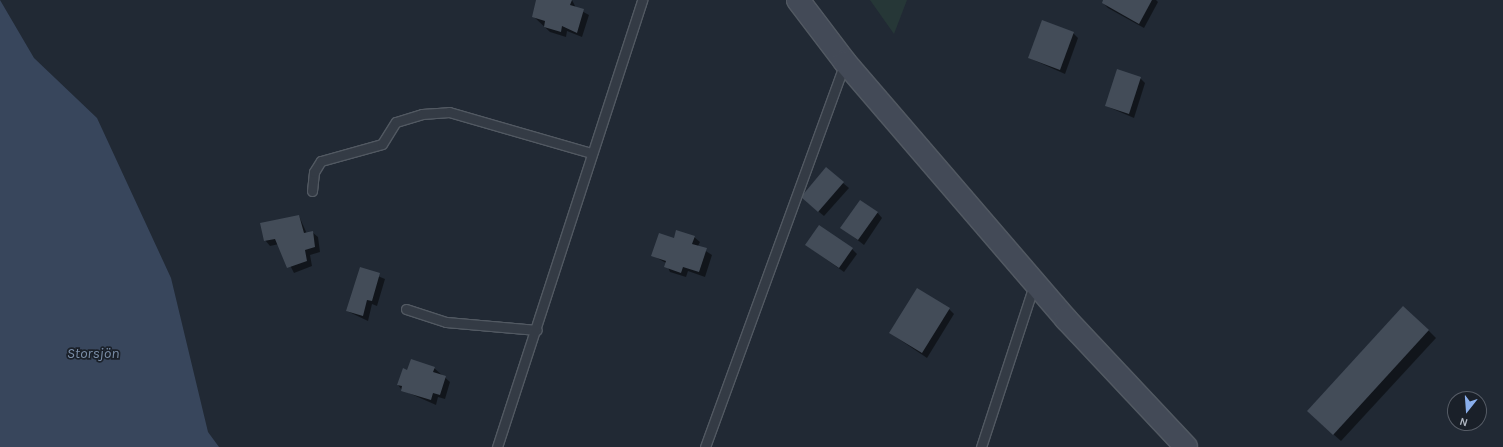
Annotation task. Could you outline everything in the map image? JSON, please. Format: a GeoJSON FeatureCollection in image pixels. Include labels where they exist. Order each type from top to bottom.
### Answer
{"type":"FeatureCollection","features":[{"type":"Feature","properties":{"kind":"main road"},"geometry":{"type":"LineString","coordinates":[[798,0],[845,62],[1035,283],[1186,447]]}},
{"type":"Feature","properties":{"kind":"lane"},"geometry":{"type":"LineString","coordinates":[[497,447],[537,330],[591,152],[642,0]]}},
{"type":"Feature","properties":{"kind":"lane"},"geometry":{"type":"LineString","coordinates":[[705,447],[845,62]]}},
{"type":"Feature","properties":{"kind":"lane"},"geometry":{"type":"LineString","coordinates":[[312,191],[314,172],[320,162],[382,144],[396,122],[422,114],[448,112],[591,152]]}},
{"type":"Feature","properties":{"kind":"lane"},"geometry":{"type":"LineString","coordinates":[[981,447],[1035,283]]}},
{"type":"Feature","properties":{"kind":"lane"},"geometry":{"type":"LineString","coordinates":[[406,309],[446,322],[537,330]]}},
{"type":"Feature","properties":{"kind":"shaded area"},"geometry":{"type":"Polygon","coordinates":[[[870,0],[907,0],[894,34],[870,0]]]}},
{"type":"Feature","properties":{"kind":"water","name":"Storsjön"},"geometry":{"type":"Polygon","coordinates":[[[0,0],[34,58],[97,118],[171,278],[208,432],[219,447],[0,447],[0,0]]]}},
{"type":"Feature","properties":{"kind":"building"},"geometry":{"type":"Polygon","coordinates":[[[536,0],[572,0],[570,5],[584,9],[577,33],[562,26],[561,32],[544,27],[545,21],[532,17],[536,0]]]}},
{"type":"Feature","properties":{"kind":"building"},"geometry":{"type":"Polygon","coordinates":[[[1103,0],[1152,0],[1139,24],[1102,3],[1103,0]]]}},
{"type":"Feature","properties":{"kind":"building"},"geometry":{"type":"Polygon","coordinates":[[[1042,20],[1074,32],[1060,70],[1028,58],[1042,20]]]}},
{"type":"Feature","properties":{"kind":"building"},"geometry":{"type":"Polygon","coordinates":[[[1117,69],[1141,77],[1129,114],[1105,106],[1117,69]]]}},
{"type":"Feature","properties":{"kind":"building"},"geometry":{"type":"Polygon","coordinates":[[[826,167],[844,182],[818,212],[801,197],[826,167]]]}},
{"type":"Feature","properties":{"kind":"building"},"geometry":{"type":"Polygon","coordinates":[[[860,200],[878,212],[858,240],[840,228],[860,200]]]}},
{"type":"Feature","properties":{"kind":"building"},"geometry":{"type":"Polygon","coordinates":[[[299,215],[304,233],[313,231],[315,247],[305,250],[307,261],[287,268],[275,239],[264,241],[260,223],[299,215]]]}},
{"type":"Feature","properties":{"kind":"building"},"geometry":{"type":"Polygon","coordinates":[[[819,225],[853,248],[839,268],[805,245],[819,225]]]}},
{"type":"Feature","properties":{"kind":"building"},"geometry":{"type":"Polygon","coordinates":[[[676,230],[695,236],[692,244],[707,248],[699,272],[683,267],[681,273],[664,267],[666,261],[651,256],[659,233],[674,238],[676,230]]]}},
{"type":"Feature","properties":{"kind":"building"},"geometry":{"type":"Polygon","coordinates":[[[360,267],[380,273],[372,301],[367,300],[363,316],[346,311],[360,267]]]}},
{"type":"Feature","properties":{"kind":"building"},"geometry":{"type":"Polygon","coordinates":[[[917,288],[950,308],[922,353],[889,333],[917,288]]]}},
{"type":"Feature","properties":{"kind":"building"},"geometry":{"type":"Polygon","coordinates":[[[1403,306],[1429,330],[1333,435],[1307,411],[1403,306]]]}},
{"type":"Feature","properties":{"kind":"building"},"geometry":{"type":"Polygon","coordinates":[[[411,359],[435,367],[433,372],[446,376],[440,395],[433,393],[431,400],[401,391],[402,386],[397,385],[403,368],[407,370],[411,359]]]}}]}
